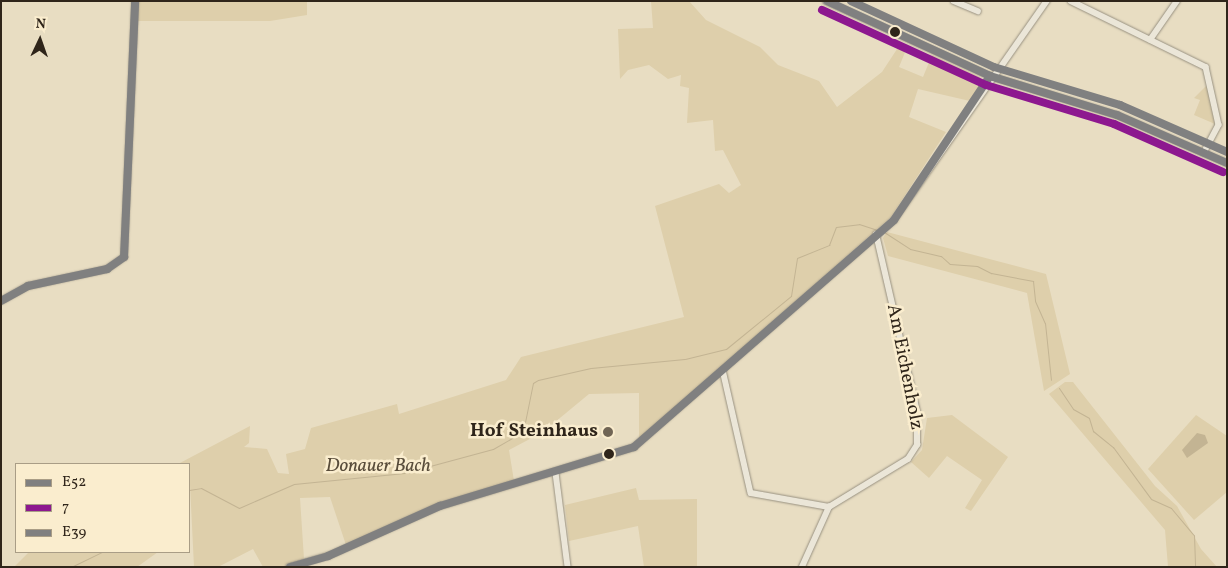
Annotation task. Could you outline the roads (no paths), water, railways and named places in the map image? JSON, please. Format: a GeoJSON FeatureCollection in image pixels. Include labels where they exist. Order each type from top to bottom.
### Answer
{"type":"FeatureCollection","features":[{"type":"Feature","properties":{"kind":"street"},"geometry":{"type":"LineString","coordinates":[[1,301],[28,286],[107,269],[124,257],[135,1]]}},
{"type":"Feature","properties":{"kind":"street"},"geometry":{"type":"LineString","coordinates":[[826,1],[990,76],[1117,115],[1204,152],[1227,164]]}},
{"type":"Feature","properties":{"kind":"street"},"geometry":{"type":"LineString","coordinates":[[954,1],[978,11]]}},
{"type":"Feature","properties":{"kind":"street"},"geometry":{"type":"LineString","coordinates":[[289,567],[328,556],[440,506],[556,473],[634,448],[904,208],[990,76],[1047,1]]}},
{"type":"Feature","properties":{"kind":"street"},"geometry":{"type":"LineString","coordinates":[[1071,1],[1150,40],[1199,60],[1209,71],[1219,125],[1204,152]]}},
{"type":"Feature","properties":{"kind":"street"},"geometry":{"type":"LineString","coordinates":[[1150,40],[1177,1]]}},
{"type":"Feature","properties":{"kind":"street","name":"Am Eichenholz"},"geometry":{"type":"LineString","coordinates":[[830,507],[908,459],[919,437],[879,232]]}},
{"type":"Feature","properties":{"kind":"street"},"geometry":{"type":"LineString","coordinates":[[723,370],[751,493],[830,507],[802,567]]}},
{"type":"Feature","properties":{"kind":"street"},"geometry":{"type":"LineString","coordinates":[[556,473],[568,567]]}},
{"type":"Feature","properties":{"kind":"waterway","name":"Donauer Bach"},"geometry":{"type":"LineString","coordinates":[[190,490],[201,488],[239,508],[294,484],[404,473],[493,449],[523,432],[533,383],[538,380],[591,368],[685,359],[726,349],[791,296],[797,258],[829,245],[836,227],[859,224],[878,230]]}},
{"type":"Feature","properties":{"kind":"waterway","name":"Donauer Bach"},"geometry":{"type":"LineString","coordinates":[[884,232],[910,249],[941,256],[950,264],[977,266],[991,273],[1033,281],[1035,301],[1045,323],[1051,380]]}},
{"type":"Feature","properties":{"kind":"waterway","name":"Donauer Bach"},"geometry":{"type":"LineString","coordinates":[[1059,388],[1073,409],[1089,418],[1093,431],[1113,447],[1151,499],[1171,508],[1194,535],[1195,567]]}},
{"type":"Feature","properties":{"kind":"waterway","name":"Donauer Bach"},"geometry":{"type":"LineString","coordinates":[[71,567],[100,553]]}},
{"type":"Feature","properties":{"kind":"place","name":"Hof Steinhaus"},"geometry":{"type":"Point","coordinates":[608,432]}}]}
